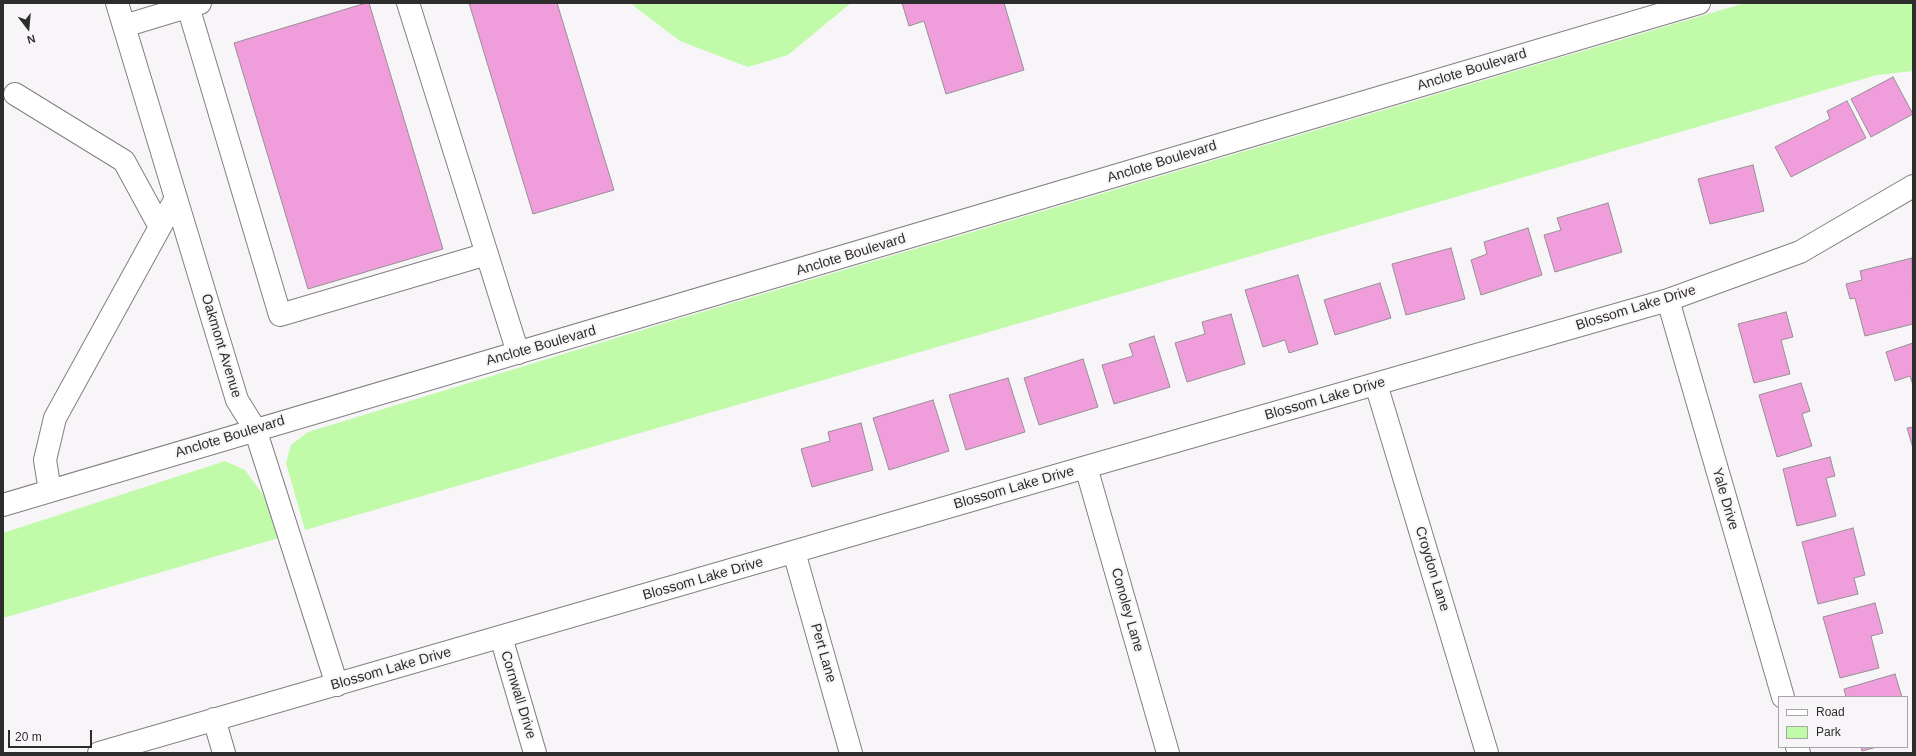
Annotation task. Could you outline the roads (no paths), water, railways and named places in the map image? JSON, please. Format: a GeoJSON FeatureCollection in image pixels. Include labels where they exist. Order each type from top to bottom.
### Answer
{"type":"FeatureCollection","features":[{"type":"Feature","properties":{"kind":"street","name":"Oakmont Avenue"},"geometry":{"type":"LineString","coordinates":[[117,3],[237,400],[255,429],[337,685]]}},
{"type":"Feature","properties":{"kind":"street"},"geometry":{"type":"LineString","coordinates":[[408,3],[518,353]]}},
{"type":"Feature","properties":{"kind":"street","name":"Anclote Boulevard"},"geometry":{"type":"LineString","coordinates":[[3,505],[255,429],[518,353],[1699,3]]}},
{"type":"Feature","properties":{"kind":"street"},"geometry":{"type":"LineString","coordinates":[[124,26],[191,4],[280,315],[487,254]]}},
{"type":"Feature","properties":{"kind":"street"},"geometry":{"type":"LineString","coordinates":[[15,94],[124,161],[160,227]]}},
{"type":"Feature","properties":{"kind":"street","name":"Blossom Lake Drive"},"geometry":{"type":"LineString","coordinates":[[99,753],[1668,300],[1800,252],[1913,186]]}},
{"type":"Feature","properties":{"kind":"street"},"geometry":{"type":"LineString","coordinates":[[50,491],[45,460],[55,418],[176,198]]}},
{"type":"Feature","properties":{"kind":"street","name":"Yale Drive"},"geometry":{"type":"LineString","coordinates":[[1668,300],[1783,696]]}},
{"type":"Feature","properties":{"kind":"street","name":"Croydon Lane"},"geometry":{"type":"LineString","coordinates":[[1376,384],[1487,753]]}},
{"type":"Feature","properties":{"kind":"street","name":"Conoley Lane"},"geometry":{"type":"LineString","coordinates":[[1086,467],[1168,753]]}},
{"type":"Feature","properties":{"kind":"street","name":"Pert Lane"},"geometry":{"type":"LineString","coordinates":[[794,552],[852,753]]}},
{"type":"Feature","properties":{"kind":"street","name":"Cornwall Drive"},"geometry":{"type":"LineString","coordinates":[[501,637],[536,753]]}},
{"type":"Feature","properties":{"kind":"street"},"geometry":{"type":"LineString","coordinates":[[214,719],[224,753]]}}]}
